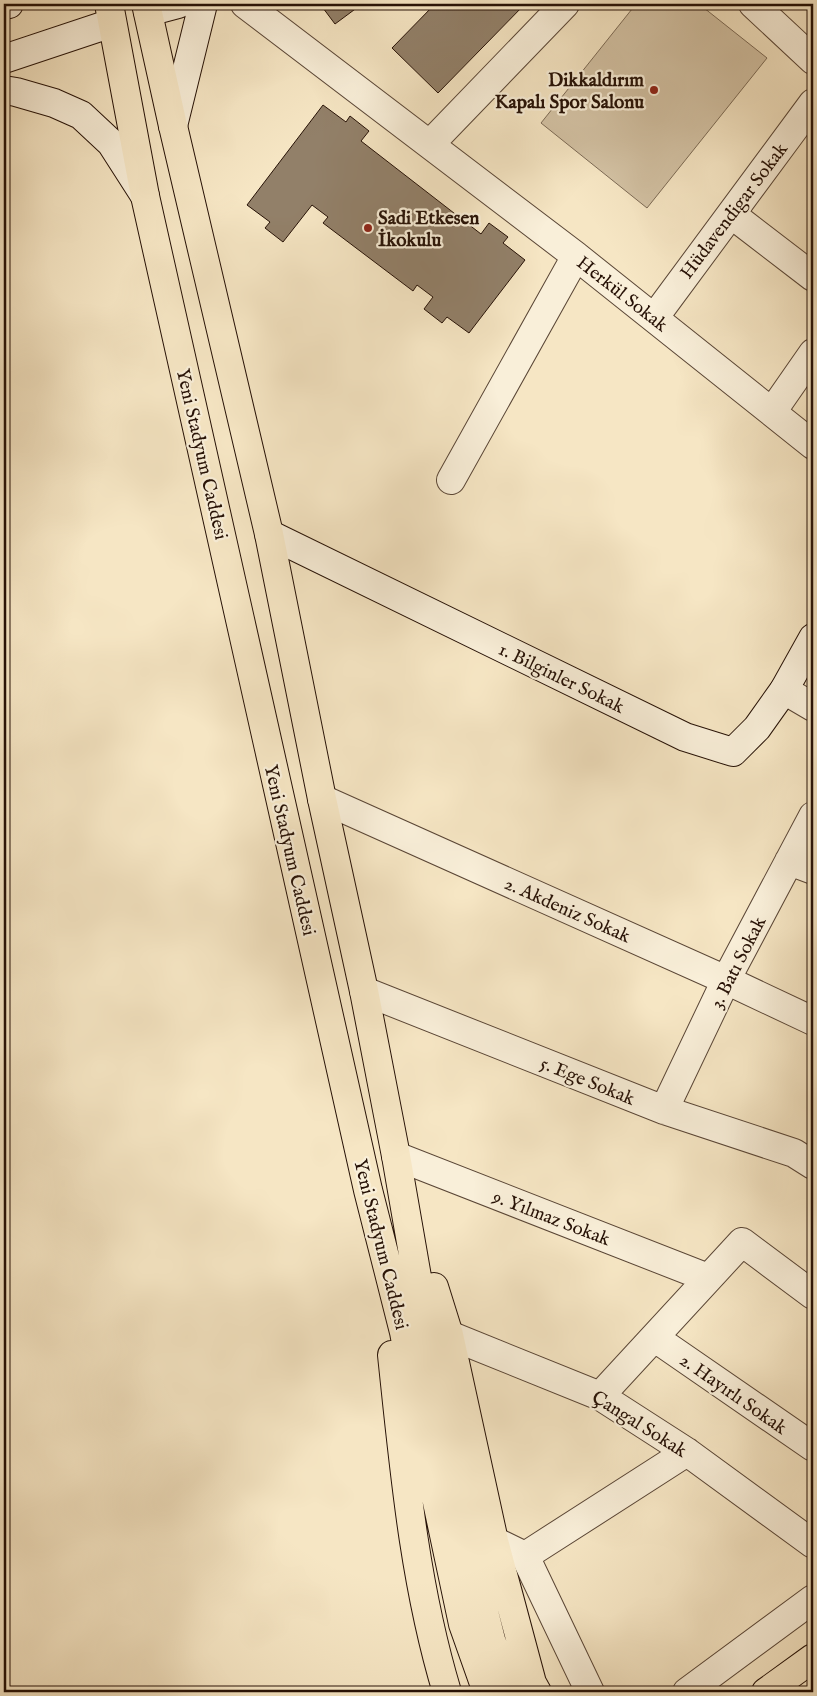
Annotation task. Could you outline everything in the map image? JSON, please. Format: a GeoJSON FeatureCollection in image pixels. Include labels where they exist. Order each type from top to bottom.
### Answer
{"type":"FeatureCollection","features":[{"type":"Feature","properties":{"kind":"main road"},"geometry":{"type":"LineString","coordinates":[[110,14],[147,8]]}},
{"type":"Feature","properties":{"kind":"main road","name":"Yeni Stadyum Caddesi"},"geometry":{"type":"LineString","coordinates":[[147,8],[269,534],[322,799],[364,991],[426,1323],[479,1592],[491,1640],[510,1692]]}},
{"type":"Feature","properties":{"kind":"main road","name":"Yeni Stadyum Caddesi"},"geometry":{"type":"LineString","coordinates":[[110,14],[145,196],[368,1190],[404,1332],[427,1454],[463,1624],[487,1692]]}},
{"type":"Feature","properties":{"kind":"main road"},"geometry":{"type":"LineString","coordinates":[[396,1156],[448,1335],[494,1540],[532,1683],[537,1692]]}},
{"type":"Feature","properties":{"kind":"main road"},"geometry":{"type":"LineString","coordinates":[[368,1190],[389,1328],[415,1552],[447,1692]]}},
{"type":"Feature","properties":{"kind":"main road"},"geometry":{"type":"LineString","coordinates":[[766,1692],[813,1658]]}},
{"type":"Feature","properties":{"kind":"street"},"geometry":{"type":"LineString","coordinates":[[4,5],[9,4]]}},
{"type":"Feature","properties":{"kind":"street"},"geometry":{"type":"LineString","coordinates":[[147,8],[178,4]]}},
{"type":"Feature","properties":{"kind":"street"},"geometry":{"type":"LineString","coordinates":[[173,126],[203,4]]}},
{"type":"Feature","properties":{"kind":"street","name":"Herkül Sokak"},"geometry":{"type":"LineString","coordinates":[[245,4],[576,256],[813,445]]}},
{"type":"Feature","properties":{"kind":"street"},"geometry":{"type":"LineString","coordinates":[[430,144],[565,4]]}},
{"type":"Feature","properties":{"kind":"street"},"geometry":{"type":"LineString","coordinates":[[753,4],[813,60]]}},
{"type":"Feature","properties":{"kind":"street"},"geometry":{"type":"LineString","coordinates":[[4,59],[110,14]]}},
{"type":"Feature","properties":{"kind":"street"},"geometry":{"type":"LineString","coordinates":[[4,90],[54,102],[81,115],[111,143],[145,196]]}},
{"type":"Feature","properties":{"kind":"street","name":"Hüdavendigar Sokak"},"geometry":{"type":"LineString","coordinates":[[654,318],[813,103]]}},
{"type":"Feature","properties":{"kind":"street"},"geometry":{"type":"LineString","coordinates":[[731,214],[813,278]]}},
{"type":"Feature","properties":{"kind":"street"},"geometry":{"type":"LineString","coordinates":[[452,480],[576,256]]}},
{"type":"Feature","properties":{"kind":"street"},"geometry":{"type":"LineString","coordinates":[[772,412],[813,353]]}},
{"type":"Feature","properties":{"kind":"street","name":"1. Bilginler Sokak"},"geometry":{"type":"LineString","coordinates":[[269,534],[685,737],[733,752],[757,728],[784,690],[813,638]]}},
{"type":"Feature","properties":{"kind":"street"},"geometry":{"type":"LineString","coordinates":[[784,690],[813,707]]}},
{"type":"Feature","properties":{"kind":"street","name":"2. Akdeniz Sokak"},"geometry":{"type":"LineString","coordinates":[[322,799],[726,980],[813,1021]]}},
{"type":"Feature","properties":{"kind":"street","name":"3. Batı Sokak"},"geometry":{"type":"LineString","coordinates":[[664,1110],[726,980],[801,866],[813,816]]}},
{"type":"Feature","properties":{"kind":"street","name":"5. Ege Sokak"},"geometry":{"type":"LineString","coordinates":[[364,991],[664,1110],[794,1153],[813,1164]]}},
{"type":"Feature","properties":{"kind":"street","name":"9. Yılmaz Sokak"},"geometry":{"type":"LineString","coordinates":[[396,1156],[708,1278]]}},
{"type":"Feature","properties":{"kind":"street"},"geometry":{"type":"LineString","coordinates":[[600,1396],[742,1242],[813,1295]]}},
{"type":"Feature","properties":{"kind":"street","name":"Çangal Sokak"},"geometry":{"type":"LineString","coordinates":[[448,1335],[600,1396],[687,1452],[813,1544]]}},
{"type":"Feature","properties":{"kind":"street","name":"2. Hayırlı Sokak"},"geometry":{"type":"LineString","coordinates":[[654,1338],[813,1448]]}},
{"type":"Feature","properties":{"kind":"street"},"geometry":{"type":"LineString","coordinates":[[525,1556],[687,1452]]}},
{"type":"Feature","properties":{"kind":"street"},"geometry":{"type":"LineString","coordinates":[[494,1540],[525,1556],[590,1692]]}},
{"type":"Feature","properties":{"kind":"street"},"geometry":{"type":"LineString","coordinates":[[687,1692],[813,1599]]}},
{"type":"Feature","properties":{"kind":"shaded area","name":"Dikkaldırım Kapalı Spor Salonu"},"geometry":{"type":"Polygon","coordinates":[[[636,4],[699,4],[767,58],[647,208],[541,123],[636,4]]]}},
{"type":"Feature","properties":{"kind":"building"},"geometry":{"type":"Polygon","coordinates":[[[320,4],[362,4],[335,24],[320,4]]]}},
{"type":"Feature","properties":{"kind":"building"},"geometry":{"type":"Polygon","coordinates":[[[435,4],[525,4],[438,93],[392,48],[435,4]]]}},
{"type":"Feature","properties":{"kind":"building"},"geometry":{"type":"Polygon","coordinates":[[[323,105],[346,122],[350,116],[369,131],[361,141],[481,234],[489,223],[508,237],[503,243],[525,260],[469,333],[447,317],[442,323],[424,309],[433,297],[417,285],[413,291],[323,223],[328,217],[312,205],[283,242],[265,228],[270,222],[247,205],[323,105]]]}},
{"type":"Feature","properties":{"kind":"place","name":"Dikkaldırım Kapalı Spor Salonu"},"geometry":{"type":"Point","coordinates":[654,90]}},
{"type":"Feature","properties":{"kind":"place","name":"Sadi Etkesen İkokulu"},"geometry":{"type":"Point","coordinates":[368,228]}}]}
